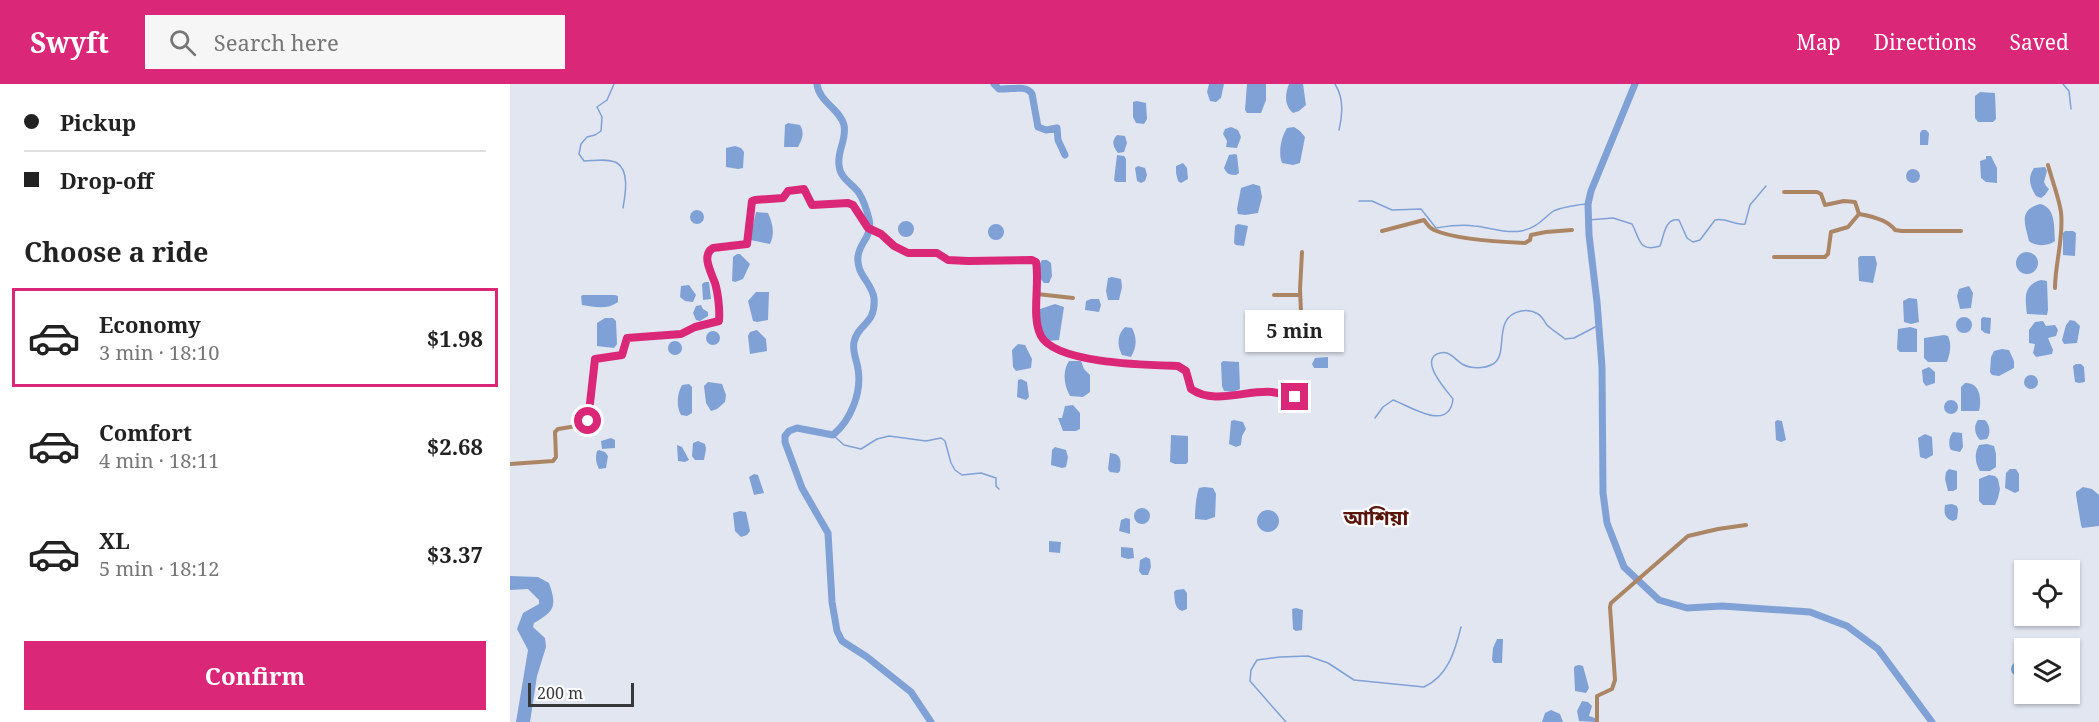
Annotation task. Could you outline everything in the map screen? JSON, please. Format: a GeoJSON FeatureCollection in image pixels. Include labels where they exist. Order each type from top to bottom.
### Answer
{"type":"FeatureCollection","features":[{"type":"Feature","properties":{"kind":"street"},"geometry":{"type":"LineString","coordinates":[[2048,165],[2061,211],[2055,288]]}},
{"type":"Feature","properties":{"kind":"street"},"geometry":{"type":"LineString","coordinates":[[510,464],[553,461],[556,457],[555,432],[558,429],[577,426],[588,421],[595,359],[622,355],[627,338],[681,334],[695,327],[719,321],[715,284],[709,270],[708,254],[713,248],[747,244],[752,201],[783,198],[788,191],[804,189],[812,205],[848,203],[853,205],[868,228],[881,234],[894,246],[908,253],[937,253],[948,260],[1032,260],[1036,262],[1037,312],[1041,338],[1068,355],[1103,362],[1178,366],[1186,371],[1191,389],[1201,395],[1271,392],[1295,397]]}},
{"type":"Feature","properties":{"kind":"street"},"geometry":{"type":"LineString","coordinates":[[1784,192],[1817,192],[1821,194],[1825,205],[1844,201],[1855,202],[1859,214]]}},
{"type":"Feature","properties":{"kind":"street"},"geometry":{"type":"LineString","coordinates":[[1859,214],[1875,216],[1895,230],[1961,231]]}},
{"type":"Feature","properties":{"kind":"street"},"geometry":{"type":"LineString","coordinates":[[1774,257],[1825,257],[1828,254],[1831,232],[1848,227],[1859,214]]}},
{"type":"Feature","properties":{"kind":"street"},"geometry":{"type":"LineString","coordinates":[[1382,231],[1424,220],[1431,229],[1442,232],[1525,243],[1530,240],[1531,235],[1572,230]]}},
{"type":"Feature","properties":{"kind":"street"},"geometry":{"type":"LineString","coordinates":[[1301,312],[1302,252]]}},
{"type":"Feature","properties":{"kind":"street"},"geometry":{"type":"LineString","coordinates":[[1037,294],[1073,298]]}},
{"type":"Feature","properties":{"kind":"street"},"geometry":{"type":"LineString","coordinates":[[1274,294],[1300,295]]}},
{"type":"Feature","properties":{"kind":"street"},"geometry":{"type":"LineString","coordinates":[[1597,722],[1597,696],[1612,689],[1615,680],[1611,603],[1688,536],[1746,525]]}},
{"type":"Feature","properties":{"kind":"water"},"geometry":{"type":"Polygon","coordinates":[[[1209,84],[1224,84],[1221,98],[1216,102],[1210,101],[1207,92],[1209,84]]]}},
{"type":"Feature","properties":{"kind":"water"},"geometry":{"type":"Polygon","coordinates":[[[1247,84],[1266,84],[1266,100],[1261,113],[1247,113],[1245,110],[1247,84]]]}},
{"type":"Feature","properties":{"kind":"water"},"geometry":{"type":"Polygon","coordinates":[[[1289,84],[1303,84],[1306,105],[1293,113],[1286,99],[1289,84]]]}},
{"type":"Feature","properties":{"kind":"water"},"geometry":{"type":"Polygon","coordinates":[[[1980,92],[1995,93],[1996,119],[1993,122],[1978,122],[1975,118],[1975,96],[1980,92]]]}},
{"type":"Feature","properties":{"kind":"water"},"geometry":{"type":"Polygon","coordinates":[[[1133,102],[1146,103],[1147,119],[1144,124],[1136,123],[1133,117],[1133,102]]]}},
{"type":"Feature","properties":{"kind":"water"},"geometry":{"type":"Polygon","coordinates":[[[788,123],[800,125],[802,128],[801,142],[798,147],[784,147],[785,125],[788,123]]]}},
{"type":"Feature","properties":{"kind":"water"},"geometry":{"type":"Polygon","coordinates":[[[1231,127],[1238,130],[1241,137],[1237,148],[1226,147],[1227,141],[1223,134],[1225,129],[1231,127]]]}},
{"type":"Feature","properties":{"kind":"water"},"geometry":{"type":"Polygon","coordinates":[[[1294,127],[1305,137],[1300,163],[1293,165],[1282,163],[1280,150],[1287,128],[1294,127]]]}},
{"type":"Feature","properties":{"kind":"water"},"geometry":{"type":"Polygon","coordinates":[[[1926,130],[1929,133],[1928,145],[1920,145],[1920,133],[1926,130]]]}},
{"type":"Feature","properties":{"kind":"water"},"geometry":{"type":"Polygon","coordinates":[[[1117,135],[1125,136],[1127,143],[1124,152],[1118,153],[1114,146],[1113,142],[1117,135]]]}},
{"type":"Feature","properties":{"kind":"water"},"geometry":{"type":"Polygon","coordinates":[[[735,146],[744,152],[743,168],[726,167],[726,148],[735,146]]]}},
{"type":"Feature","properties":{"kind":"water"},"geometry":{"type":"Polygon","coordinates":[[[1235,154],[1239,173],[1232,175],[1224,168],[1229,155],[1235,154]]]}},
{"type":"Feature","properties":{"kind":"water"},"geometry":{"type":"Polygon","coordinates":[[[1117,155],[1124,156],[1126,159],[1126,182],[1114,180],[1117,155]]]}},
{"type":"Feature","properties":{"kind":"water"},"geometry":{"type":"Polygon","coordinates":[[[1986,156],[1991,156],[1997,168],[1997,183],[1986,182],[1981,178],[1980,161],[1986,159],[1986,156]]]}},
{"type":"Feature","properties":{"kind":"water"},"geometry":{"type":"Polygon","coordinates":[[[1183,163],[1187,168],[1188,179],[1181,183],[1178,181],[1176,166],[1183,163]]]}},
{"type":"Feature","properties":{"kind":"water"},"geometry":{"type":"Polygon","coordinates":[[[1138,166],[1145,168],[1147,175],[1145,181],[1141,183],[1137,181],[1135,168],[1138,166]]]}},
{"type":"Feature","properties":{"kind":"water"},"geometry":{"type":"Polygon","coordinates":[[[2045,167],[2047,171],[2044,182],[2049,189],[2041,198],[2036,196],[2030,179],[2034,168],[2045,167]]]}},
{"type":"Feature","properties":{"kind":"water"},"geometry":{"type":"Polygon","coordinates":[[[1913,169],[1918,171],[1920,176],[1918,181],[1913,183],[1908,181],[1906,176],[1908,171],[1913,169]]]}},
{"type":"Feature","properties":{"kind":"water"},"geometry":{"type":"Polygon","coordinates":[[[1253,184],[1260,186],[1262,197],[1258,213],[1238,214],[1241,188],[1253,184]]]}},
{"type":"Feature","properties":{"kind":"water"},"geometry":{"type":"Polygon","coordinates":[[[2040,204],[2049,209],[2054,224],[2055,241],[2046,245],[2029,241],[2025,223],[2028,210],[2040,204]]]}},
{"type":"Feature","properties":{"kind":"water"},"geometry":{"type":"Polygon","coordinates":[[[697,210],[702,212],[704,217],[702,222],[697,224],[692,222],[690,217],[692,212],[697,210]]]}},
{"type":"Feature","properties":{"kind":"water"},"geometry":{"type":"Polygon","coordinates":[[[756,212],[768,213],[773,228],[770,244],[750,240],[749,234],[756,212]]]}},
{"type":"Feature","properties":{"kind":"water"},"geometry":{"type":"Polygon","coordinates":[[[906,221],[914,229],[906,237],[898,229],[906,221]]]}},
{"type":"Feature","properties":{"kind":"water"},"geometry":{"type":"Polygon","coordinates":[[[996,224],[1002,226],[1004,232],[1002,238],[996,240],[990,238],[988,232],[990,226],[996,224]]]}},
{"type":"Feature","properties":{"kind":"water"},"geometry":{"type":"Polygon","coordinates":[[[1238,224],[1248,226],[1244,246],[1234,243],[1235,226],[1238,224]]]}},
{"type":"Feature","properties":{"kind":"water"},"geometry":{"type":"Polygon","coordinates":[[[2065,231],[2076,233],[2075,256],[2063,255],[2063,233],[2065,231]]]}},
{"type":"Feature","properties":{"kind":"water"},"geometry":{"type":"Polygon","coordinates":[[[2027,252],[2035,255],[2038,263],[2035,271],[2027,274],[2019,271],[2016,263],[2019,255],[2027,252]]]}},
{"type":"Feature","properties":{"kind":"water"},"geometry":{"type":"Polygon","coordinates":[[[740,254],[750,264],[743,279],[735,282],[732,281],[733,257],[740,254]]]}},
{"type":"Feature","properties":{"kind":"water"},"geometry":{"type":"Polygon","coordinates":[[[1875,256],[1877,264],[1873,283],[1859,281],[1858,258],[1875,256]]]}},
{"type":"Feature","properties":{"kind":"water"},"geometry":{"type":"Polygon","coordinates":[[[1042,260],[1051,263],[1052,276],[1049,283],[1044,283],[1039,275],[1042,260]]]}},
{"type":"Feature","properties":{"kind":"water"},"geometry":{"type":"Polygon","coordinates":[[[1108,278],[1121,279],[1119,300],[1108,300],[1106,291],[1108,278]]]}},
{"type":"Feature","properties":{"kind":"water"},"geometry":{"type":"Polygon","coordinates":[[[2041,280],[2047,281],[2047,315],[2027,314],[2028,289],[2041,280]]]}},
{"type":"Feature","properties":{"kind":"water"},"geometry":{"type":"Polygon","coordinates":[[[709,282],[711,299],[703,300],[702,284],[709,282]]]}},
{"type":"Feature","properties":{"kind":"water"},"geometry":{"type":"Polygon","coordinates":[[[689,285],[696,295],[693,302],[685,301],[680,297],[681,286],[689,285]]]}},
{"type":"Feature","properties":{"kind":"water"},"geometry":{"type":"Polygon","coordinates":[[[1969,286],[1973,293],[1971,308],[1960,309],[1957,296],[1959,289],[1969,286]]]}},
{"type":"Feature","properties":{"kind":"water"},"geometry":{"type":"Polygon","coordinates":[[[756,292],[769,292],[768,320],[753,321],[748,301],[756,292]]]}},
{"type":"Feature","properties":{"kind":"water"},"geometry":{"type":"Polygon","coordinates":[[[615,295],[618,296],[618,302],[605,307],[582,305],[581,296],[615,295]]]}},
{"type":"Feature","properties":{"kind":"water"},"geometry":{"type":"Polygon","coordinates":[[[1909,298],[1917,299],[1919,322],[1911,324],[1904,322],[1903,301],[1909,298]]]}},
{"type":"Feature","properties":{"kind":"water"},"geometry":{"type":"Polygon","coordinates":[[[1099,299],[1101,305],[1099,312],[1085,310],[1086,301],[1099,299]]]}},
{"type":"Feature","properties":{"kind":"water"},"geometry":{"type":"Polygon","coordinates":[[[1055,304],[1064,307],[1059,340],[1048,341],[1040,326],[1039,313],[1040,309],[1055,304]]]}},
{"type":"Feature","properties":{"kind":"water"},"geometry":{"type":"Polygon","coordinates":[[[701,305],[708,312],[708,316],[700,321],[696,320],[693,313],[696,306],[701,305]]]}},
{"type":"Feature","properties":{"kind":"water"},"geometry":{"type":"Polygon","coordinates":[[[1961,317],[1967,317],[1972,325],[1970,331],[1961,333],[1956,328],[1956,322],[1961,317]]]}},
{"type":"Feature","properties":{"kind":"water"},"geometry":{"type":"Polygon","coordinates":[[[1983,317],[1991,318],[1990,334],[1981,330],[1983,317]]]}},
{"type":"Feature","properties":{"kind":"water"},"geometry":{"type":"Polygon","coordinates":[[[605,318],[613,318],[616,321],[617,344],[614,348],[597,346],[597,323],[605,318]]]}},
{"type":"Feature","properties":{"kind":"water"},"geometry":{"type":"Polygon","coordinates":[[[2070,320],[2080,326],[2077,343],[2064,344],[2062,340],[2066,325],[2070,320]]]}},
{"type":"Feature","properties":{"kind":"water"},"geometry":{"type":"Polygon","coordinates":[[[2043,321],[2046,326],[2055,325],[2058,330],[2056,336],[2048,338],[2053,350],[2052,354],[2036,357],[2033,353],[2035,344],[2029,343],[2029,330],[2035,322],[2043,321]]]}},
{"type":"Feature","properties":{"kind":"water"},"geometry":{"type":"Polygon","coordinates":[[[1125,327],[1132,328],[1135,335],[1136,342],[1131,357],[1122,355],[1119,348],[1119,337],[1125,327]]]}},
{"type":"Feature","properties":{"kind":"water"},"geometry":{"type":"Polygon","coordinates":[[[1910,327],[1917,329],[1917,352],[1900,352],[1897,349],[1898,329],[1910,327]]]}},
{"type":"Feature","properties":{"kind":"water"},"geometry":{"type":"Polygon","coordinates":[[[757,330],[766,339],[767,351],[750,354],[748,336],[750,332],[757,330]]]}},
{"type":"Feature","properties":{"kind":"water"},"geometry":{"type":"Polygon","coordinates":[[[710,331],[716,331],[720,338],[716,345],[710,345],[706,341],[706,335],[710,331]]]}},
{"type":"Feature","properties":{"kind":"water"},"geometry":{"type":"Polygon","coordinates":[[[1948,336],[1950,343],[1947,362],[1928,362],[1924,358],[1924,338],[1948,336]]]}},
{"type":"Feature","properties":{"kind":"water"},"geometry":{"type":"Polygon","coordinates":[[[672,341],[678,341],[682,348],[678,355],[672,355],[668,351],[668,345],[672,341]]]}},
{"type":"Feature","properties":{"kind":"water"},"geometry":{"type":"Polygon","coordinates":[[[1018,344],[1025,345],[1032,359],[1031,368],[1016,371],[1013,367],[1012,350],[1018,344]]]}},
{"type":"Feature","properties":{"kind":"water"},"geometry":{"type":"Polygon","coordinates":[[[2009,350],[2014,361],[2014,368],[1999,376],[1992,375],[1990,372],[1991,357],[1994,351],[2009,350]]]}},
{"type":"Feature","properties":{"kind":"water"},"geometry":{"type":"Polygon","coordinates":[[[1328,357],[1328,368],[1314,368],[1312,364],[1315,358],[1328,357]]]}},
{"type":"Feature","properties":{"kind":"water"},"geometry":{"type":"Polygon","coordinates":[[[1069,361],[1081,361],[1084,369],[1090,375],[1090,392],[1083,397],[1070,396],[1068,392],[1065,374],[1069,361]]]}},
{"type":"Feature","properties":{"kind":"water"},"geometry":{"type":"Polygon","coordinates":[[[1223,361],[1239,362],[1240,389],[1233,392],[1224,391],[1221,363],[1223,361]]]}},
{"type":"Feature","properties":{"kind":"water"},"geometry":{"type":"Polygon","coordinates":[[[2076,364],[2084,367],[2085,382],[2075,382],[2073,366],[2076,364]]]}},
{"type":"Feature","properties":{"kind":"water"},"geometry":{"type":"Polygon","coordinates":[[[1929,367],[1935,372],[1935,383],[1926,386],[1923,382],[1922,370],[1929,367]]]}},
{"type":"Feature","properties":{"kind":"water"},"geometry":{"type":"Polygon","coordinates":[[[2031,375],[2036,377],[2038,382],[2036,387],[2031,389],[2026,387],[2024,382],[2026,377],[2031,375]]]}},
{"type":"Feature","properties":{"kind":"water"},"geometry":{"type":"Polygon","coordinates":[[[1018,380],[1027,382],[1029,397],[1026,400],[1017,397],[1018,380]]]}},
{"type":"Feature","properties":{"kind":"water"},"geometry":{"type":"Polygon","coordinates":[[[708,382],[722,384],[726,395],[725,402],[711,411],[706,403],[704,386],[708,382]]]}},
{"type":"Feature","properties":{"kind":"water"},"geometry":{"type":"Polygon","coordinates":[[[1965,383],[1974,385],[1979,392],[1979,411],[1961,411],[1961,387],[1965,383]]]}},
{"type":"Feature","properties":{"kind":"water"},"geometry":{"type":"Polygon","coordinates":[[[689,384],[692,387],[692,413],[687,416],[681,415],[678,400],[682,385],[689,384]]]}},
{"type":"Feature","properties":{"kind":"water"},"geometry":{"type":"Polygon","coordinates":[[[1951,400],[1956,402],[1958,407],[1956,412],[1951,414],[1946,412],[1944,407],[1946,402],[1951,400]]]}},
{"type":"Feature","properties":{"kind":"water"},"geometry":{"type":"Polygon","coordinates":[[[1073,405],[1080,413],[1080,429],[1063,431],[1058,418],[1062,418],[1065,406],[1073,405]]]}},
{"type":"Feature","properties":{"kind":"water"},"geometry":{"type":"Polygon","coordinates":[[[1978,420],[1985,420],[1988,424],[1987,439],[1980,440],[1977,436],[1975,428],[1978,420]]]}},
{"type":"Feature","properties":{"kind":"water"},"geometry":{"type":"Polygon","coordinates":[[[1231,421],[1243,422],[1246,429],[1241,445],[1236,447],[1229,444],[1231,421]]]}},
{"type":"Feature","properties":{"kind":"water"},"geometry":{"type":"Polygon","coordinates":[[[1782,421],[1786,440],[1781,442],[1776,440],[1775,422],[1782,421]]]}},
{"type":"Feature","properties":{"kind":"water"},"geometry":{"type":"Polygon","coordinates":[[[1953,432],[1962,433],[1963,447],[1960,452],[1950,448],[1949,443],[1953,432]]]}},
{"type":"Feature","properties":{"kind":"water"},"geometry":{"type":"Polygon","coordinates":[[[1925,434],[1932,437],[1933,455],[1926,459],[1920,457],[1918,438],[1925,434]]]}},
{"type":"Feature","properties":{"kind":"water"},"geometry":{"type":"Polygon","coordinates":[[[1171,435],[1188,436],[1188,462],[1186,464],[1170,462],[1171,435]]]}},
{"type":"Feature","properties":{"kind":"water"},"geometry":{"type":"Polygon","coordinates":[[[611,438],[615,440],[615,448],[602,449],[601,441],[611,438]]]}},
{"type":"Feature","properties":{"kind":"water"},"geometry":{"type":"Polygon","coordinates":[[[698,441],[705,444],[704,460],[695,460],[692,456],[693,443],[698,441]]]}},
{"type":"Feature","properties":{"kind":"water"},"geometry":{"type":"Polygon","coordinates":[[[677,445],[682,447],[689,460],[678,461],[677,445]]]}},
{"type":"Feature","properties":{"kind":"water"},"geometry":{"type":"Polygon","coordinates":[[[1979,445],[1994,446],[1996,467],[1990,471],[1980,471],[1976,462],[1976,452],[1979,445]]]}},
{"type":"Feature","properties":{"kind":"water"},"geometry":{"type":"Polygon","coordinates":[[[1055,447],[1066,450],[1068,457],[1066,467],[1051,465],[1052,450],[1055,447]]]}},
{"type":"Feature","properties":{"kind":"water"},"geometry":{"type":"Polygon","coordinates":[[[599,450],[608,456],[606,468],[599,469],[598,467],[596,456],[599,450]]]}},
{"type":"Feature","properties":{"kind":"water"},"geometry":{"type":"Polygon","coordinates":[[[1110,453],[1117,455],[1120,459],[1118,473],[1110,472],[1108,469],[1110,453]]]}},
{"type":"Feature","properties":{"kind":"water"},"geometry":{"type":"Polygon","coordinates":[[[1949,469],[1957,471],[1957,489],[1953,491],[1948,491],[1945,479],[1949,469]]]}},
{"type":"Feature","properties":{"kind":"water"},"geometry":{"type":"Polygon","coordinates":[[[2010,469],[2016,469],[2019,474],[2019,491],[2015,493],[2005,488],[2006,473],[2010,469]]]}},
{"type":"Feature","properties":{"kind":"water"},"geometry":{"type":"Polygon","coordinates":[[[754,474],[758,475],[764,493],[754,495],[749,477],[754,474]]]}},
{"type":"Feature","properties":{"kind":"water"},"geometry":{"type":"Polygon","coordinates":[[[1989,475],[1998,479],[2000,489],[1995,505],[1983,505],[1979,501],[1979,479],[1989,475]]]}},
{"type":"Feature","properties":{"kind":"water"},"geometry":{"type":"Polygon","coordinates":[[[2083,487],[2092,489],[2099,495],[2099,526],[2082,528],[2076,492],[2083,487]]]}},
{"type":"Feature","properties":{"kind":"water"},"geometry":{"type":"Polygon","coordinates":[[[1199,488],[1213,488],[1216,494],[1215,517],[1206,520],[1195,519],[1198,491],[1199,488]]]}},
{"type":"Feature","properties":{"kind":"water"},"geometry":{"type":"Polygon","coordinates":[[[1945,505],[1957,506],[1958,510],[1957,519],[1953,521],[1945,515],[1945,505]]]}},
{"type":"Feature","properties":{"kind":"water"},"geometry":{"type":"Polygon","coordinates":[[[1142,508],[1148,510],[1150,516],[1148,522],[1142,524],[1136,522],[1134,516],[1136,510],[1142,508]]]}},
{"type":"Feature","properties":{"kind":"water"},"geometry":{"type":"Polygon","coordinates":[[[1264,510],[1272,510],[1279,517],[1279,525],[1272,532],[1264,532],[1257,525],[1257,517],[1264,510]]]}},
{"type":"Feature","properties":{"kind":"water"},"geometry":{"type":"Polygon","coordinates":[[[746,512],[750,531],[741,537],[735,531],[733,513],[746,512]]]}},
{"type":"Feature","properties":{"kind":"water"},"geometry":{"type":"Polygon","coordinates":[[[1130,519],[1130,534],[1119,531],[1121,520],[1130,519]]]}},
{"type":"Feature","properties":{"kind":"water"},"geometry":{"type":"Polygon","coordinates":[[[1049,541],[1061,542],[1060,553],[1049,552],[1049,541]]]}},
{"type":"Feature","properties":{"kind":"water"},"geometry":{"type":"Polygon","coordinates":[[[1121,547],[1133,548],[1134,558],[1121,557],[1121,547]]]}},
{"type":"Feature","properties":{"kind":"water"},"geometry":{"type":"Polygon","coordinates":[[[1146,557],[1150,559],[1151,567],[1148,575],[1142,575],[1139,571],[1140,560],[1146,557]]]}},
{"type":"Feature","properties":{"kind":"water"},"geometry":{"type":"Polygon","coordinates":[[[510,576],[538,577],[549,583],[553,597],[550,611],[534,623],[533,627],[545,638],[546,647],[537,676],[530,722],[516,722],[528,650],[517,629],[523,613],[539,604],[539,600],[528,589],[510,590],[510,576]]]}},
{"type":"Feature","properties":{"kind":"water"},"geometry":{"type":"Polygon","coordinates":[[[1184,589],[1187,593],[1187,609],[1182,611],[1176,606],[1174,592],[1184,589]]]}},
{"type":"Feature","properties":{"kind":"water"},"geometry":{"type":"Polygon","coordinates":[[[1292,609],[1303,610],[1302,630],[1296,631],[1293,629],[1292,609]]]}},
{"type":"Feature","properties":{"kind":"water"},"geometry":{"type":"Polygon","coordinates":[[[1497,639],[1503,639],[1502,663],[1494,663],[1492,660],[1493,648],[1497,639]]]}},
{"type":"Feature","properties":{"kind":"water"},"geometry":{"type":"Polygon","coordinates":[[[1579,665],[1583,666],[1589,688],[1586,693],[1575,691],[1574,668],[1579,665]]]}},
{"type":"Feature","properties":{"kind":"water"},"geometry":{"type":"Polygon","coordinates":[[[1582,701],[1592,706],[1589,716],[1595,718],[1595,722],[1579,721],[1577,711],[1582,701]]]}},
{"type":"Feature","properties":{"kind":"water"},"geometry":{"type":"Polygon","coordinates":[[[1551,710],[1560,714],[1563,722],[1542,722],[1545,713],[1551,710]]]}},
{"type":"Feature","properties":{"kind":"waterway"},"geometry":{"type":"LineString","coordinates":[[614,84],[607,100],[597,107],[602,117],[601,131],[587,137],[581,144],[579,154],[584,161],[610,161],[621,167],[626,184],[623,208]]}},
{"type":"Feature","properties":{"kind":"waterway"},"geometry":{"type":"LineString","coordinates":[[817,84],[822,96],[842,119],[845,130],[839,155],[840,170],[859,193],[869,219],[868,235],[859,252],[858,263],[873,293],[874,307],[870,319],[859,331],[854,342],[859,378],[857,396],[845,422],[833,435],[797,428],[789,431],[785,436],[785,442],[802,488],[828,533],[832,602],[837,631],[842,641],[867,657],[911,692],[931,722]]}},
{"type":"Feature","properties":{"kind":"waterway"},"geometry":{"type":"LineString","coordinates":[[994,84],[999,89],[1022,88],[1029,91],[1032,94],[1038,127],[1046,130],[1057,128],[1058,140],[1065,155]]}},
{"type":"Feature","properties":{"kind":"waterway"},"geometry":{"type":"LineString","coordinates":[[1335,84],[1342,106],[1339,130]]}},
{"type":"Feature","properties":{"kind":"waterway"},"geometry":{"type":"LineString","coordinates":[[1635,84],[1591,191],[1588,204],[1602,367],[1603,493],[1607,523],[1624,567],[1659,600],[1687,608],[1722,606],[1810,612],[1847,626],[1878,649],[1932,722]]}},
{"type":"Feature","properties":{"kind":"waterway"},"geometry":{"type":"LineString","coordinates":[[2063,84],[2069,91],[2071,109]]}},
{"type":"Feature","properties":{"kind":"waterway"},"geometry":{"type":"LineString","coordinates":[[1588,220],[1613,218],[1632,224],[1641,243],[1653,248],[1660,246],[1668,224],[1679,220],[1687,238],[1693,242],[1700,240],[1715,220],[1745,224],[1750,205],[1766,186]]}},
{"type":"Feature","properties":{"kind":"waterway"},"geometry":{"type":"LineString","coordinates":[[1359,201],[1372,201],[1392,210],[1421,209],[1436,228],[1464,225],[1509,232],[1531,228],[1559,209],[1588,204]]}},
{"type":"Feature","properties":{"kind":"waterway"},"geometry":{"type":"LineString","coordinates":[[1375,418],[1383,407],[1393,400],[1428,414],[1437,416],[1444,414],[1450,409],[1453,399],[1434,372],[1432,366],[1434,356],[1447,353],[1462,364],[1473,368],[1493,364],[1498,359],[1506,320],[1512,315],[1523,311],[1536,313],[1565,339],[1574,338],[1597,326]]}},
{"type":"Feature","properties":{"kind":"waterway"},"geometry":{"type":"LineString","coordinates":[[833,435],[844,445],[861,449],[877,439],[889,436],[926,441],[941,438],[945,441],[955,470],[962,475],[981,473],[996,478],[996,486],[999,489]]}},
{"type":"Feature","properties":{"kind":"waterway"},"geometry":{"type":"LineString","coordinates":[[1286,722],[1250,681],[1251,670],[1257,660],[1308,656],[1328,663],[1354,680],[1424,687],[1445,670],[1453,654],[1461,627]]}},
{"type":"Feature","properties":{"kind":"district","name":"আশিয়া"},"geometry":{"type":"Point","coordinates":[1376,517]}},
{"type":"Feature","properties":{"kind":"route"},"geometry":{"type":"LineString","coordinates":[[588,421],[595,359],[622,355],[627,338],[681,334],[695,327],[719,321],[715,284],[709,270],[709,250],[746,245],[749,242],[752,201],[783,198],[788,191],[804,189],[812,205],[848,203],[853,205],[868,228],[881,234],[894,246],[908,253],[937,253],[948,260],[1032,260],[1036,262],[1038,329],[1041,338],[1068,355],[1103,362],[1183,367],[1191,389],[1201,395],[1271,392],[1295,397]]}}]}
